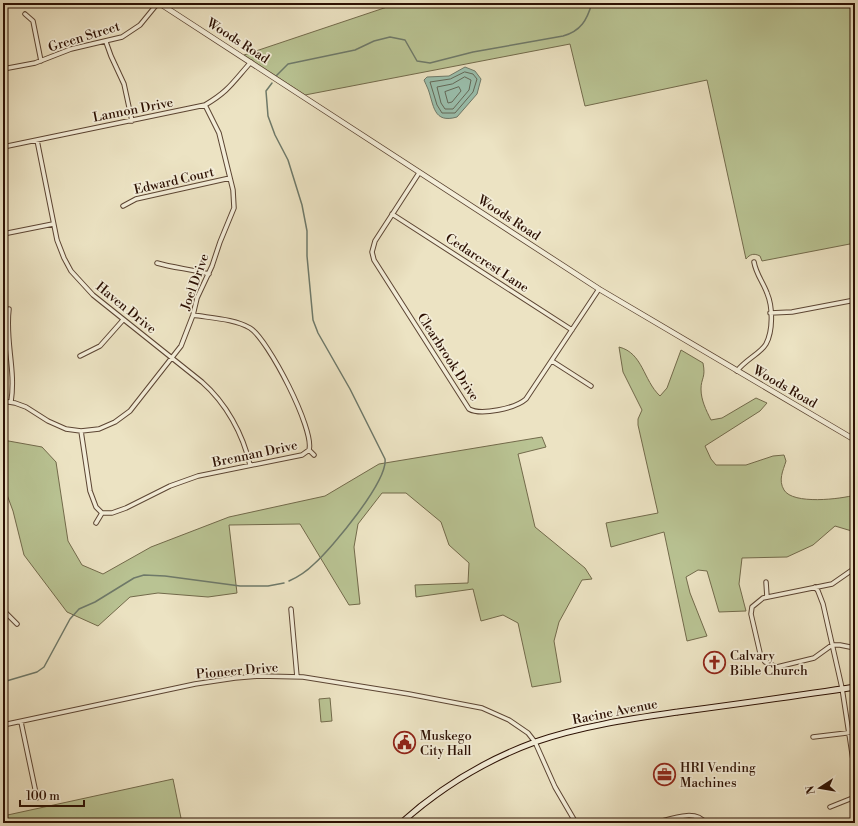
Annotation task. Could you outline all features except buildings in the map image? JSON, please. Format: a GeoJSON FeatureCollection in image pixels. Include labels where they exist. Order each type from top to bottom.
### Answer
{"type":"FeatureCollection","features":[{"type":"Feature","properties":{"kind":"main road","name":"Racine Avenue"},"geometry":{"type":"LineString","coordinates":[[401,823],[421,806],[466,775],[489,762],[535,742],[565,733],[609,723],[855,686]]}},
{"type":"Feature","properties":{"kind":"street","name":"Green Street"},"geometry":{"type":"LineString","coordinates":[[3,69],[42,60],[71,49],[106,42],[122,37],[135,30],[146,20],[158,3]]}},
{"type":"Feature","properties":{"kind":"street","name":"Woods Road"},"geometry":{"type":"LineString","coordinates":[[158,3],[599,289],[855,440]]}},
{"type":"Feature","properties":{"kind":"street"},"geometry":{"type":"LineString","coordinates":[[26,14],[33,21],[42,60]]}},
{"type":"Feature","properties":{"kind":"street"},"geometry":{"type":"LineString","coordinates":[[106,42],[124,84],[132,121]]}},
{"type":"Feature","properties":{"kind":"street","name":"Lannon Drive"},"geometry":{"type":"LineString","coordinates":[[3,147],[204,105],[222,95],[237,80],[251,62]]}},
{"type":"Feature","properties":{"kind":"street","name":"Joel Drive"},"geometry":{"type":"LineString","coordinates":[[3,401],[11,402],[26,408],[54,425],[66,429],[81,431],[105,427],[125,416],[172,358],[186,337],[197,298],[209,274],[234,208],[234,197],[219,133],[204,105]]}},
{"type":"Feature","properties":{"kind":"street","name":"Haven Drive"},"geometry":{"type":"LineString","coordinates":[[37,140],[53,224],[61,252],[71,271],[88,290],[207,386],[221,402],[243,441],[250,465]]}},
{"type":"Feature","properties":{"kind":"street","name":"Clearbrook Drive"},"geometry":{"type":"LineString","coordinates":[[420,173],[375,241],[372,252],[374,260],[466,407],[473,412],[481,413],[510,407],[523,402],[599,289]]}},
{"type":"Feature","properties":{"kind":"street","name":"Edward Court"},"geometry":{"type":"LineString","coordinates":[[123,206],[130,201],[140,198],[230,178]]}},
{"type":"Feature","properties":{"kind":"street","name":"Cedarcrest Lane"},"geometry":{"type":"LineString","coordinates":[[392,214],[572,330]]}},
{"type":"Feature","properties":{"kind":"street"},"geometry":{"type":"LineString","coordinates":[[3,234],[53,224]]}},
{"type":"Feature","properties":{"kind":"street"},"geometry":{"type":"LineString","coordinates":[[737,371],[746,360],[766,345],[770,333],[768,294],[755,270],[754,262]]}},
{"type":"Feature","properties":{"kind":"street"},"geometry":{"type":"LineString","coordinates":[[157,263],[170,267],[193,269],[209,274]]}},
{"type":"Feature","properties":{"kind":"street"},"geometry":{"type":"LineString","coordinates":[[770,313],[792,312],[855,300]]}},
{"type":"Feature","properties":{"kind":"street"},"geometry":{"type":"LineString","coordinates":[[9,309],[7,336],[13,380],[11,402]]}},
{"type":"Feature","properties":{"kind":"street","name":"Brennan Drive"},"geometry":{"type":"LineString","coordinates":[[102,513],[112,513],[133,505],[190,479],[302,455],[309,450],[310,442],[301,411],[259,336],[243,325],[193,315]]}},
{"type":"Feature","properties":{"kind":"street"},"geometry":{"type":"LineString","coordinates":[[80,356],[100,346],[124,320]]}},
{"type":"Feature","properties":{"kind":"street"},"geometry":{"type":"LineString","coordinates":[[552,361],[591,386]]}},
{"type":"Feature","properties":{"kind":"street"},"geometry":{"type":"LineString","coordinates":[[81,431],[90,491],[96,508],[102,513],[96,523]]}},
{"type":"Feature","properties":{"kind":"street"},"geometry":{"type":"LineString","coordinates":[[309,450],[314,455]]}},
{"type":"Feature","properties":{"kind":"street"},"geometry":{"type":"LineString","coordinates":[[855,568],[832,584],[767,597],[758,601],[752,607],[751,614],[760,653],[765,662],[777,667],[814,658],[832,645],[840,644],[855,648]]}},
{"type":"Feature","properties":{"kind":"street"},"geometry":{"type":"LineString","coordinates":[[766,582],[767,597]]}},
{"type":"Feature","properties":{"kind":"street"},"geometry":{"type":"LineString","coordinates":[[815,587],[823,604],[842,688],[855,773]]}},
{"type":"Feature","properties":{"kind":"street"},"geometry":{"type":"LineString","coordinates":[[291,609],[297,676]]}},
{"type":"Feature","properties":{"kind":"street"},"geometry":{"type":"LineString","coordinates":[[3,610],[17,624]]}},
{"type":"Feature","properties":{"kind":"street","name":"Pioneer Drive"},"geometry":{"type":"LineString","coordinates":[[3,725],[208,682],[259,676],[297,676],[409,694],[482,708],[509,720],[528,733],[535,742]]}},
{"type":"Feature","properties":{"kind":"street"},"geometry":{"type":"LineString","coordinates":[[22,722],[37,798]]}},
{"type":"Feature","properties":{"kind":"street"},"geometry":{"type":"LineString","coordinates":[[813,737],[855,732]]}},
{"type":"Feature","properties":{"kind":"street"},"geometry":{"type":"LineString","coordinates":[[535,742],[555,787],[576,823]]}},
{"type":"Feature","properties":{"kind":"street"},"geometry":{"type":"LineString","coordinates":[[830,807],[855,797]]}},
{"type":"Feature","properties":{"kind":"street"},"geometry":{"type":"LineString","coordinates":[[654,823],[687,816],[698,816],[705,823]]}},
{"type":"Feature","properties":{"kind":"shaded area"},"geometry":{"type":"Polygon","coordinates":[[[399,3],[855,3],[855,243],[762,261],[760,256],[756,254],[749,256],[746,259],[707,80],[585,106],[570,44],[305,95],[244,55],[399,3]]]}},
{"type":"Feature","properties":{"kind":"shaded area"},"geometry":{"type":"Polygon","coordinates":[[[619,347],[627,350],[633,355],[638,361],[654,390],[660,396],[667,388],[681,350],[703,363],[704,375],[701,385],[701,393],[704,405],[711,420],[722,418],[756,398],[767,403],[760,411],[705,446],[711,459],[716,465],[746,465],[773,456],[784,455],[786,461],[781,483],[784,490],[789,495],[797,498],[818,500],[855,495],[855,532],[835,526],[813,545],[787,557],[742,558],[739,584],[746,611],[719,612],[707,571],[698,570],[686,577],[690,593],[707,636],[687,641],[664,532],[611,547],[606,523],[658,513],[638,425],[638,419],[642,410],[623,372],[619,347]]]}},
{"type":"Feature","properties":{"kind":"shaded area"},"geometry":{"type":"Polygon","coordinates":[[[542,437],[546,447],[518,454],[535,527],[585,568],[592,579],[582,580],[559,622],[554,641],[561,682],[532,687],[518,623],[503,615],[481,621],[473,589],[416,597],[415,585],[468,583],[469,563],[449,545],[441,522],[406,493],[382,493],[358,524],[354,547],[360,604],[349,605],[300,524],[229,525],[237,593],[208,597],[158,593],[130,597],[98,626],[67,612],[24,555],[13,511],[3,484],[3,440],[42,447],[56,462],[68,541],[82,565],[103,574],[151,547],[229,517],[325,496],[379,464],[542,437]]]}},
{"type":"Feature","properties":{"kind":"shaded area"},"geometry":{"type":"Polygon","coordinates":[[[330,698],[332,721],[321,722],[319,699],[330,698]]]}},
{"type":"Feature","properties":{"kind":"shaded area"},"geometry":{"type":"Polygon","coordinates":[[[173,779],[182,823],[3,823],[3,816],[173,779]]]}},
{"type":"Feature","properties":{"kind":"water"},"geometry":{"type":"Polygon","coordinates":[[[465,67],[475,71],[481,79],[477,94],[457,117],[443,118],[433,107],[428,88],[424,80],[427,77],[449,76],[465,67]]]}},
{"type":"Feature","properties":{"kind":"waterway"},"geometry":{"type":"LineString","coordinates":[[276,76],[288,64],[355,50],[374,41],[390,37],[405,40],[417,61],[430,63],[473,52],[563,36],[579,28],[588,15],[592,3]]}},
{"type":"Feature","properties":{"kind":"waterway"},"geometry":{"type":"LineString","coordinates":[[272,83],[266,91],[268,116],[275,135],[288,160],[302,205],[307,231],[307,256],[313,320],[318,333],[350,389],[385,459],[384,469],[369,498],[345,530],[311,567],[296,578],[289,581]]}},
{"type":"Feature","properties":{"kind":"waterway"},"geometry":{"type":"LineString","coordinates":[[3,682],[37,672],[44,667],[70,619],[79,609],[95,602],[134,578],[144,575],[165,576],[240,586],[268,586],[284,583]]}},
{"type":"Feature","properties":{"kind":"place","name":"Calvary Bible Church"},"geometry":{"type":"Point","coordinates":[715,663]}},
{"type":"Feature","properties":{"kind":"place","name":"Muskego City Hall"},"geometry":{"type":"Point","coordinates":[405,743]}},
{"type":"Feature","properties":{"kind":"place","name":"HRI Vending Machines"},"geometry":{"type":"Point","coordinates":[665,775]}}]}
